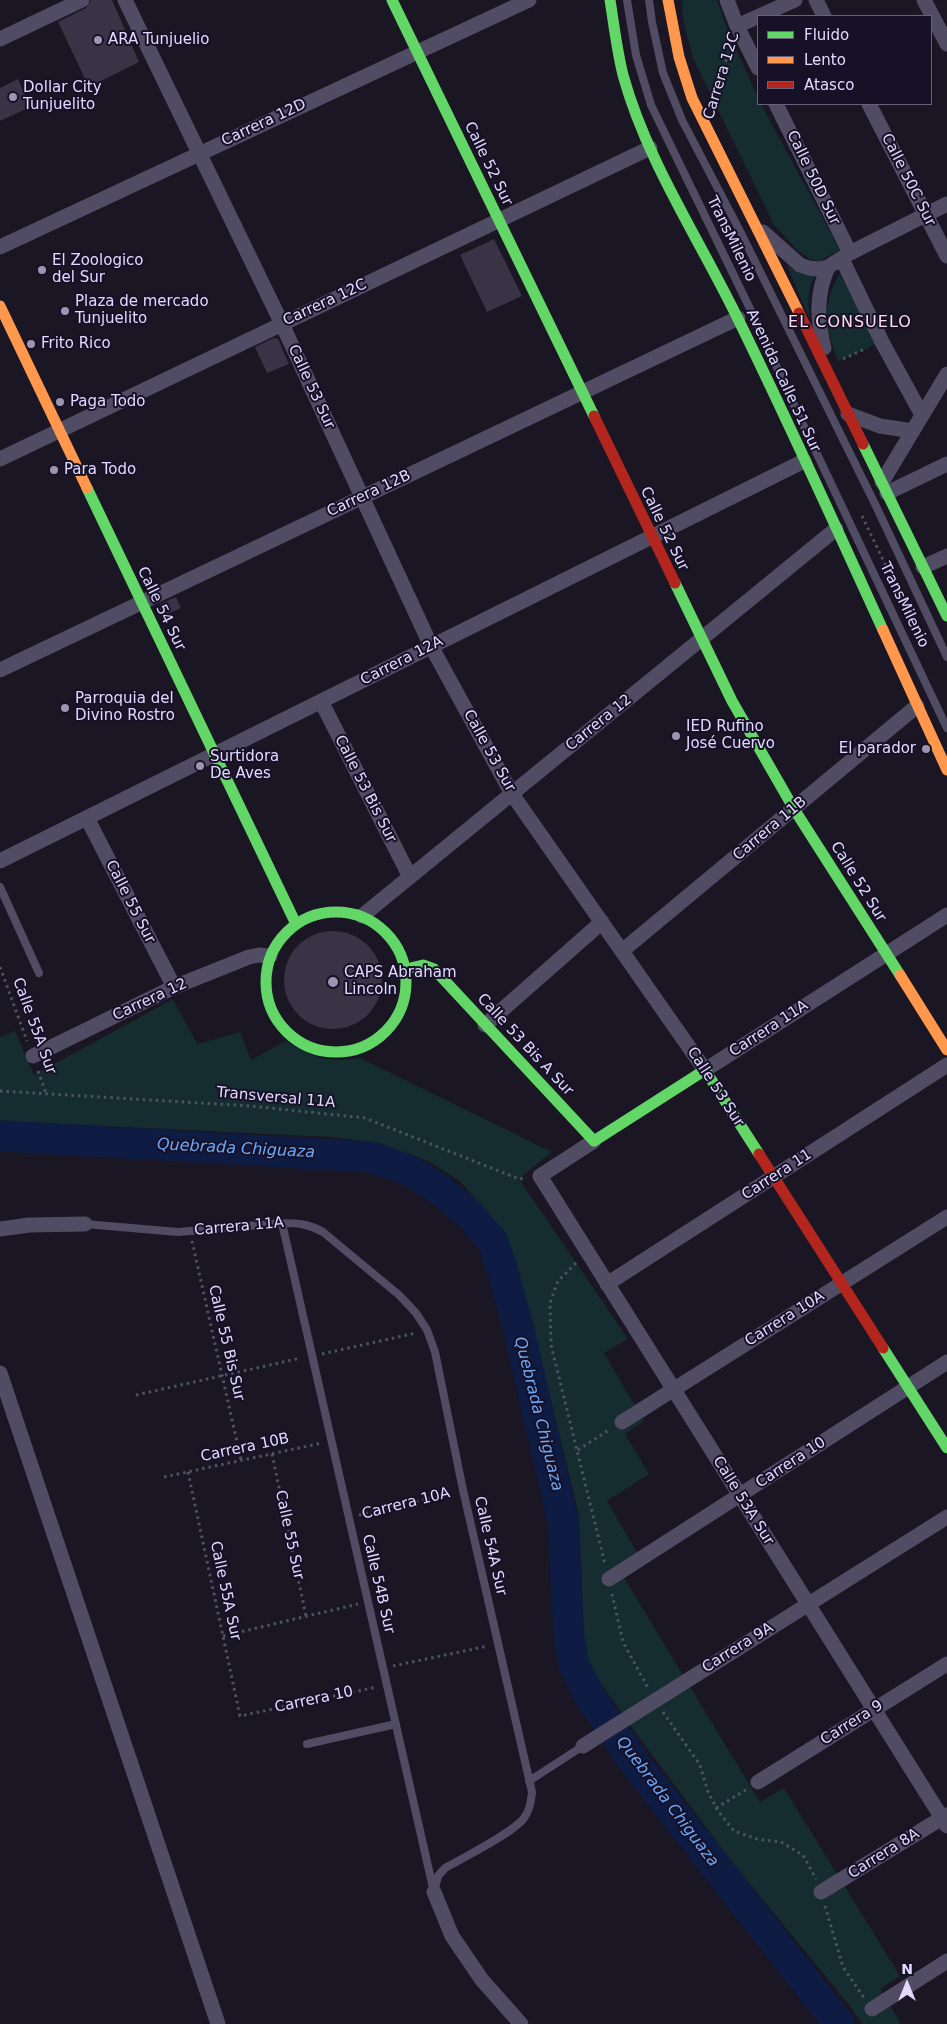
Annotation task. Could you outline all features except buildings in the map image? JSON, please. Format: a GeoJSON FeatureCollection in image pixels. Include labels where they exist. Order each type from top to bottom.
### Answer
{"type":"FeatureCollection","features":[{"type":"Feature","properties":{"kind":"street"},"geometry":{"type":"LineString","coordinates":[[0,39],[82,0]]}},
{"type":"Feature","properties":{"kind":"street","name":"Calle 53 Sur"},"geometry":{"type":"LineString","coordinates":[[125,0],[282,324],[431,646],[512,794],[705,1070],[947,1448]]}},
{"type":"Feature","properties":{"kind":"street","name":"Calle 52 Sur"},"geometry":{"type":"LineString","coordinates":[[392,0],[700,640],[736,708],[794,809],[947,1050]]}},
{"type":"Feature","properties":{"kind":"street","name":"Carrera 12D"},"geometry":{"type":"LineString","coordinates":[[0,247],[529,0]]}},
{"type":"Feature","properties":{"kind":"street","name":"Avenida Calle 51 Sur"},"geometry":{"type":"LineString","coordinates":[[610,0],[623,74],[631,102],[650,148],[777,398],[804,461],[947,770]]}},
{"type":"Feature","properties":{"kind":"street"},"geometry":{"type":"LineString","coordinates":[[668,0],[672,28],[687,87],[752,222],[830,373],[848,414],[947,616]]}},
{"type":"Feature","properties":{"kind":"street"},"geometry":{"type":"LineString","coordinates":[[727,0],[737,26],[757,66]]}},
{"type":"Feature","properties":{"kind":"street","name":"Carrera 12C"},"geometry":{"type":"LineString","coordinates":[[762,15],[795,0]]}},
{"type":"Feature","properties":{"kind":"street"},"geometry":{"type":"LineString","coordinates":[[816,0],[824,15]]}},
{"type":"Feature","properties":{"kind":"street"},"geometry":{"type":"LineString","coordinates":[[924,0],[932,15]]}},
{"type":"Feature","properties":{"kind":"street"},"geometry":{"type":"LineString","coordinates":[[932,15],[947,44]]}},
{"type":"Feature","properties":{"kind":"street","name":"Carrera 12C"},"geometry":{"type":"LineString","coordinates":[[737,26],[757,17]]}},
{"type":"Feature","properties":{"kind":"street","name":"Calle 50D Sur"},"geometry":{"type":"LineString","coordinates":[[776,105],[846,256],[882,342],[922,415]]}},
{"type":"Feature","properties":{"kind":"street","name":"Calle 50C Sur"},"geometry":{"type":"LineString","coordinates":[[870,105],[947,256]]}},
{"type":"Feature","properties":{"kind":"street","name":"Carrera 12C"},"geometry":{"type":"LineString","coordinates":[[0,459],[650,148]]}},
{"type":"Feature","properties":{"kind":"street"},"geometry":{"type":"LineString","coordinates":[[752,222],[800,265],[809,268],[828,267],[947,204]]}},
{"type":"Feature","properties":{"kind":"street"},"geometry":{"type":"LineString","coordinates":[[828,267],[819,291],[818,304],[821,338],[830,373]]}},
{"type":"Feature","properties":{"kind":"street","name":"Calle 54 Sur"},"geometry":{"type":"LineString","coordinates":[[0,306],[296,924]]}},
{"type":"Feature","properties":{"kind":"street","name":"Carrera 12B"},"geometry":{"type":"LineString","coordinates":[[0,670],[738,318]]}},
{"type":"Feature","properties":{"kind":"street"},"geometry":{"type":"LineString","coordinates":[[884,488],[913,431],[947,374]]}},
{"type":"Feature","properties":{"kind":"street"},"geometry":{"type":"LineString","coordinates":[[848,414],[880,426],[913,431]]}},
{"type":"Feature","properties":{"kind":"street","name":"Carrera 12A"},"geometry":{"type":"LineString","coordinates":[[0,861],[804,461]]}},
{"type":"Feature","properties":{"kind":"street"},"geometry":{"type":"LineString","coordinates":[[884,488],[947,464]]}},
{"type":"Feature","properties":{"kind":"street","name":"Carrera 12"},"geometry":{"type":"LineString","coordinates":[[362,916],[836,529]]}},
{"type":"Feature","properties":{"kind":"street"},"geometry":{"type":"LineString","coordinates":[[923,567],[947,556]]}},
{"type":"Feature","properties":{"kind":"street","name":"Calle 53 Bis Sur"},"geometry":{"type":"LineString","coordinates":[[321,701],[410,877]]}},
{"type":"Feature","properties":{"kind":"street","name":"Carrera 11B"},"geometry":{"type":"LineString","coordinates":[[622,951],[917,706]]}},
{"type":"Feature","properties":{"kind":"street","name":"Calle 55 Sur"},"geometry":{"type":"LineString","coordinates":[[87,818],[174,987]]}},
{"type":"Feature","properties":{"kind":"street"},"geometry":{"type":"LineString","coordinates":[[348,912],[362,916],[375,923],[390,937],[402,956],[406,970],[407,990],[402,1009],[391,1026],[377,1040],[359,1049],[339,1052],[319,1050],[300,1043],[290,1035],[273,1014],[266,995],[270,956],[277,944],[296,924],[321,913],[348,912]]}},
{"type":"Feature","properties":{"kind":"street","name":"Carrera 11A"},"geometry":{"type":"LineString","coordinates":[[540,1176],[947,914]]}},
{"type":"Feature","properties":{"kind":"street"},"geometry":{"type":"LineString","coordinates":[[486,1025],[602,922]]}},
{"type":"Feature","properties":{"kind":"street","name":"Carrera 12"},"geometry":{"type":"LineString","coordinates":[[33,1056],[174,987],[249,957],[270,956]]}},
{"type":"Feature","properties":{"kind":"street","name":"Calle 53 Bis A Sur"},"geometry":{"type":"LineString","coordinates":[[406,970],[422,965],[430,967],[594,1141]]}},
{"type":"Feature","properties":{"kind":"street","name":"Carrera 11"},"geometry":{"type":"LineString","coordinates":[[607,1284],[947,1065]]}},
{"type":"Feature","properties":{"kind":"street","name":"Calle 53A Sur"},"geometry":{"type":"LineString","coordinates":[[540,1176],[874,1710],[945,1820]]}},
{"type":"Feature","properties":{"kind":"street","name":"Carrera 10A"},"geometry":{"type":"LineString","coordinates":[[622,1422],[947,1217]]}},
{"type":"Feature","properties":{"kind":"street"},"geometry":{"type":"LineString","coordinates":[[0,1229],[85,1224]]}},
{"type":"Feature","properties":{"kind":"street","name":"Carrera 10"},"geometry":{"type":"LineString","coordinates":[[609,1579],[947,1362]]}},
{"type":"Feature","properties":{"kind":"street"},"geometry":{"type":"LineString","coordinates":[[0,1373],[218,2024]]}},
{"type":"Feature","properties":{"kind":"street","name":"Carrera 9A"},"geometry":{"type":"LineString","coordinates":[[586,1744],[947,1517]]}},
{"type":"Feature","properties":{"kind":"street","name":"Carrera 9"},"geometry":{"type":"LineString","coordinates":[[758,1782],[947,1664]]}},
{"type":"Feature","properties":{"kind":"street","name":"Carrera 8A"},"geometry":{"type":"LineString","coordinates":[[821,1892],[945,1820]]}},
{"type":"Feature","properties":{"kind":"street"},"geometry":{"type":"LineString","coordinates":[[434,1892],[452,1936],[482,1980],[521,2024]]}},
{"type":"Feature","properties":{"kind":"street"},"geometry":{"type":"LineString","coordinates":[[872,2009],[947,1961]]}},
{"type":"Feature","properties":{"kind":"lane","name":"TransMilenio"},"geometry":{"type":"LineString","coordinates":[[626,0],[636,55],[651,105],[755,319],[947,728]]}},
{"type":"Feature","properties":{"kind":"lane","name":"TransMilenio"},"geometry":{"type":"LineString","coordinates":[[649,0],[663,72],[682,120],[741,233],[876,504],[947,657]]}},
{"type":"Feature","properties":{"kind":"lane"},"geometry":{"type":"LineString","coordinates":[[0,887],[39,973]]}},
{"type":"Feature","properties":{"kind":"lane","name":"Carrera 11A"},"geometry":{"type":"LineString","coordinates":[[85,1224],[178,1232],[282,1223],[299,1223],[313,1226],[323,1232],[399,1296]]}},
{"type":"Feature","properties":{"kind":"lane","name":"Calle 54B Sur"},"geometry":{"type":"LineString","coordinates":[[282,1223],[434,1892]]}},
{"type":"Feature","properties":{"kind":"lane","name":"Calle 54A Sur"},"geometry":{"type":"LineString","coordinates":[[399,1296],[416,1313],[427,1330],[435,1352],[463,1490],[532,1792],[528,1812],[523,1820],[509,1831],[445,1868],[438,1876],[434,1892]]}},
{"type":"Feature","properties":{"kind":"lane"},"geometry":{"type":"LineString","coordinates":[[307,1744],[396,1724]]}},
{"type":"Feature","properties":{"kind":"lane","name":"Carrera 9A"},"geometry":{"type":"LineString","coordinates":[[529,1781],[586,1744]]}},
{"type":"Feature","properties":{"kind":"path","name":"Carrera 12C"},"geometry":{"type":"LineString","coordinates":[[706,128],[737,26]]}},
{"type":"Feature","properties":{"kind":"path"},"geometry":{"type":"LineString","coordinates":[[830,373],[882,342]]}},
{"type":"Feature","properties":{"kind":"path"},"geometry":{"type":"LineString","coordinates":[[859,520],[866,512]]}},
{"type":"Feature","properties":{"kind":"path"},"geometry":{"type":"LineString","coordinates":[[862,516],[899,593]]}},
{"type":"Feature","properties":{"kind":"path","name":"Calle 55A Sur"},"geometry":{"type":"LineString","coordinates":[[0,967],[46,1093]]}},
{"type":"Feature","properties":{"kind":"path","name":"Transversal 11A"},"geometry":{"type":"LineString","coordinates":[[0,1091],[251,1106],[365,1118],[519,1179],[540,1176]]}},
{"type":"Feature","properties":{"kind":"path","name":"Calle 55 Bis Sur"},"geometry":{"type":"LineString","coordinates":[[190,1231],[241,1460]]}},
{"type":"Feature","properties":{"kind":"path"},"geometry":{"type":"LineString","coordinates":[[587,1251],[558,1281],[550,1303],[551,1345],[578,1450],[623,1642],[654,1701],[700,1764],[708,1792],[716,1808],[734,1831],[757,1839],[781,1842],[803,1855],[821,1892],[843,1967],[872,2009]]}},
{"type":"Feature","properties":{"kind":"path"},"geometry":{"type":"LineString","coordinates":[[136,1395],[427,1330]]}},
{"type":"Feature","properties":{"kind":"path"},"geometry":{"type":"LineString","coordinates":[[578,1450],[622,1422]]}},
{"type":"Feature","properties":{"kind":"path","name":"Carrera 10B"},"geometry":{"type":"LineString","coordinates":[[164,1477],[332,1441]]}},
{"type":"Feature","properties":{"kind":"path","name":"Calle 55 Sur"},"geometry":{"type":"LineString","coordinates":[[272,1454],[306,1616]]}},
{"type":"Feature","properties":{"kind":"path","name":"Calle 55A Sur"},"geometry":{"type":"LineString","coordinates":[[188,1472],[240,1716]]}},
{"type":"Feature","properties":{"kind":"path","name":"Carrera 10A"},"geometry":{"type":"LineString","coordinates":[[349,1518],[463,1490]]}},
{"type":"Feature","properties":{"kind":"path"},"geometry":{"type":"LineString","coordinates":[[223,1636],[368,1602]]}},
{"type":"Feature","properties":{"kind":"path"},"geometry":{"type":"LineString","coordinates":[[383,1668],[498,1644]]}},
{"type":"Feature","properties":{"kind":"path","name":"Carrera 10"},"geometry":{"type":"LineString","coordinates":[[240,1716],[387,1685]]}},
{"type":"Feature","properties":{"kind":"path"},"geometry":{"type":"LineString","coordinates":[[716,1808],[758,1782]]}},
{"type":"Feature","properties":{"kind":"green space"},"geometry":{"type":"Polygon","coordinates":[[[682,0],[717,0],[729,34],[757,95],[757,105],[762,105],[840,250],[819,261],[810,259],[796,249],[774,225],[693,58],[683,20],[682,0]]]}},
{"type":"Feature","properties":{"kind":"green space"},"geometry":{"type":"Polygon","coordinates":[[[787,266],[806,275],[816,275],[809,291],[810,320],[787,266]]]}},
{"type":"Feature","properties":{"kind":"green space"},"geometry":{"type":"Polygon","coordinates":[[[840,274],[878,343],[838,361],[830,338],[827,306],[840,274]]]}},
{"type":"Feature","properties":{"kind":"green space"},"geometry":{"type":"Polygon","coordinates":[[[173,999],[197,1044],[240,1032],[251,1060],[286,1041],[304,1052],[321,1058],[338,1060],[360,1058],[552,1152],[519,1179],[628,1339],[604,1353],[644,1421],[625,1434],[649,1474],[607,1501],[638,1554],[618,1568],[760,1802],[784,1788],[900,1976],[880,1989],[901,2024],[862,2024],[849,2005],[731,1861],[632,1728],[591,1669],[581,1633],[582,1590],[579,1516],[529,1310],[502,1231],[461,1182],[428,1161],[379,1143],[331,1137],[0,1121],[0,1037],[15,1031],[34,1075],[173,999]]]}},
{"type":"Feature","properties":{"kind":"waterway","name":"Quebrada Chiguaza"},"geometry":{"type":"LineString","coordinates":[[0,1136],[370,1157],[406,1169],[442,1191],[472,1217],[493,1242],[502,1268],[518,1327],[563,1521],[569,1637],[574,1665],[589,1695],[634,1762],[839,2024]]}},
{"type":"Feature","properties":{"kind":"traffic: fast"},"geometry":{"type":"LineString","coordinates":[[392,0],[594,416]]}},
{"type":"Feature","properties":{"kind":"traffic: fast"},"geometry":{"type":"LineString","coordinates":[[610,0],[623,75],[646,139],[675,200],[758,359],[883,630]]}},
{"type":"Feature","properties":{"kind":"traffic: fast"},"geometry":{"type":"LineString","coordinates":[[863,444],[947,616]]}},
{"type":"Feature","properties":{"kind":"traffic: fast"},"geometry":{"type":"LineString","coordinates":[[87,488],[296,924]]}},
{"type":"Feature","properties":{"kind":"traffic: fast"},"geometry":{"type":"LineString","coordinates":[[675,583],[732,701],[794,809],[900,975]]}},
{"type":"Feature","properties":{"kind":"traffic: fast"},"geometry":{"type":"LineString","coordinates":[[336,912],[350,913],[363,917],[375,923],[386,932],[395,943],[401,955],[405,968],[406,982],[405,996],[401,1009],[395,1021],[386,1032],[375,1041],[363,1047],[350,1051],[336,1052],[322,1051],[309,1047],[297,1041],[286,1032],[277,1021],[271,1009],[267,996],[266,982],[267,968],[271,955],[277,943],[286,932],[297,923],[309,917],[322,913],[336,912]]}},
{"type":"Feature","properties":{"kind":"traffic: fast"},"geometry":{"type":"LineString","coordinates":[[406,969],[423,965],[434,969],[594,1141],[705,1070],[759,1154]]}},
{"type":"Feature","properties":{"kind":"traffic: fast"},"geometry":{"type":"LineString","coordinates":[[883,1348],[947,1448]]}},
{"type":"Feature","properties":{"kind":"traffic: slow"},"geometry":{"type":"LineString","coordinates":[[668,0],[679,57],[692,98],[799,313]]}},
{"type":"Feature","properties":{"kind":"traffic: slow"},"geometry":{"type":"LineString","coordinates":[[0,306],[87,488]]}},
{"type":"Feature","properties":{"kind":"traffic: slow"},"geometry":{"type":"LineString","coordinates":[[883,630],[947,770]]}},
{"type":"Feature","properties":{"kind":"traffic: slow"},"geometry":{"type":"LineString","coordinates":[[900,975],[947,1050]]}},
{"type":"Feature","properties":{"kind":"traffic: jam"},"geometry":{"type":"LineString","coordinates":[[799,313],[863,444]]}},
{"type":"Feature","properties":{"kind":"traffic: jam"},"geometry":{"type":"LineString","coordinates":[[594,416],[675,583]]}},
{"type":"Feature","properties":{"kind":"traffic: jam"},"geometry":{"type":"LineString","coordinates":[[759,1154],[883,1348]]}},
{"type":"Feature","properties":{"kind":"place","name":"ARA Tunjuelio"},"geometry":{"type":"Point","coordinates":[98,40]}},
{"type":"Feature","properties":{"kind":"place","name":"Dollar City Tunjuelito"},"geometry":{"type":"Point","coordinates":[13,97]}},
{"type":"Feature","properties":{"kind":"place","name":"El Zoologico del Sur"},"geometry":{"type":"Point","coordinates":[42,270]}},
{"type":"Feature","properties":{"kind":"place","name":"Plaza de mercado Tunjuelito"},"geometry":{"type":"Point","coordinates":[65,311]}},
{"type":"Feature","properties":{"kind":"place","name":"Frito Rico"},"geometry":{"type":"Point","coordinates":[31,344]}},
{"type":"Feature","properties":{"kind":"place","name":"Paga Todo"},"geometry":{"type":"Point","coordinates":[60,402]}},
{"type":"Feature","properties":{"kind":"place","name":"Para Todo"},"geometry":{"type":"Point","coordinates":[54,470]}},
{"type":"Feature","properties":{"kind":"place","name":"Parroquia del Divino Rostro"},"geometry":{"type":"Point","coordinates":[65,708]}},
{"type":"Feature","properties":{"kind":"place","name":"IED Rufino José Cuervo"},"geometry":{"type":"Point","coordinates":[676,736]}},
{"type":"Feature","properties":{"kind":"place","name":"El parador"},"geometry":{"type":"Point","coordinates":[926,749]}},
{"type":"Feature","properties":{"kind":"place","name":"Surtidora De Aves"},"geometry":{"type":"Point","coordinates":[200,766]}},
{"type":"Feature","properties":{"kind":"place","name":"CAPS Abraham Lincoln"},"geometry":{"type":"Point","coordinates":[333,982]}},
{"type":"Feature","properties":{"kind":"district","name":"EL CONSUELO"},"geometry":{"type":"Point","coordinates":[850,323]}}]}
